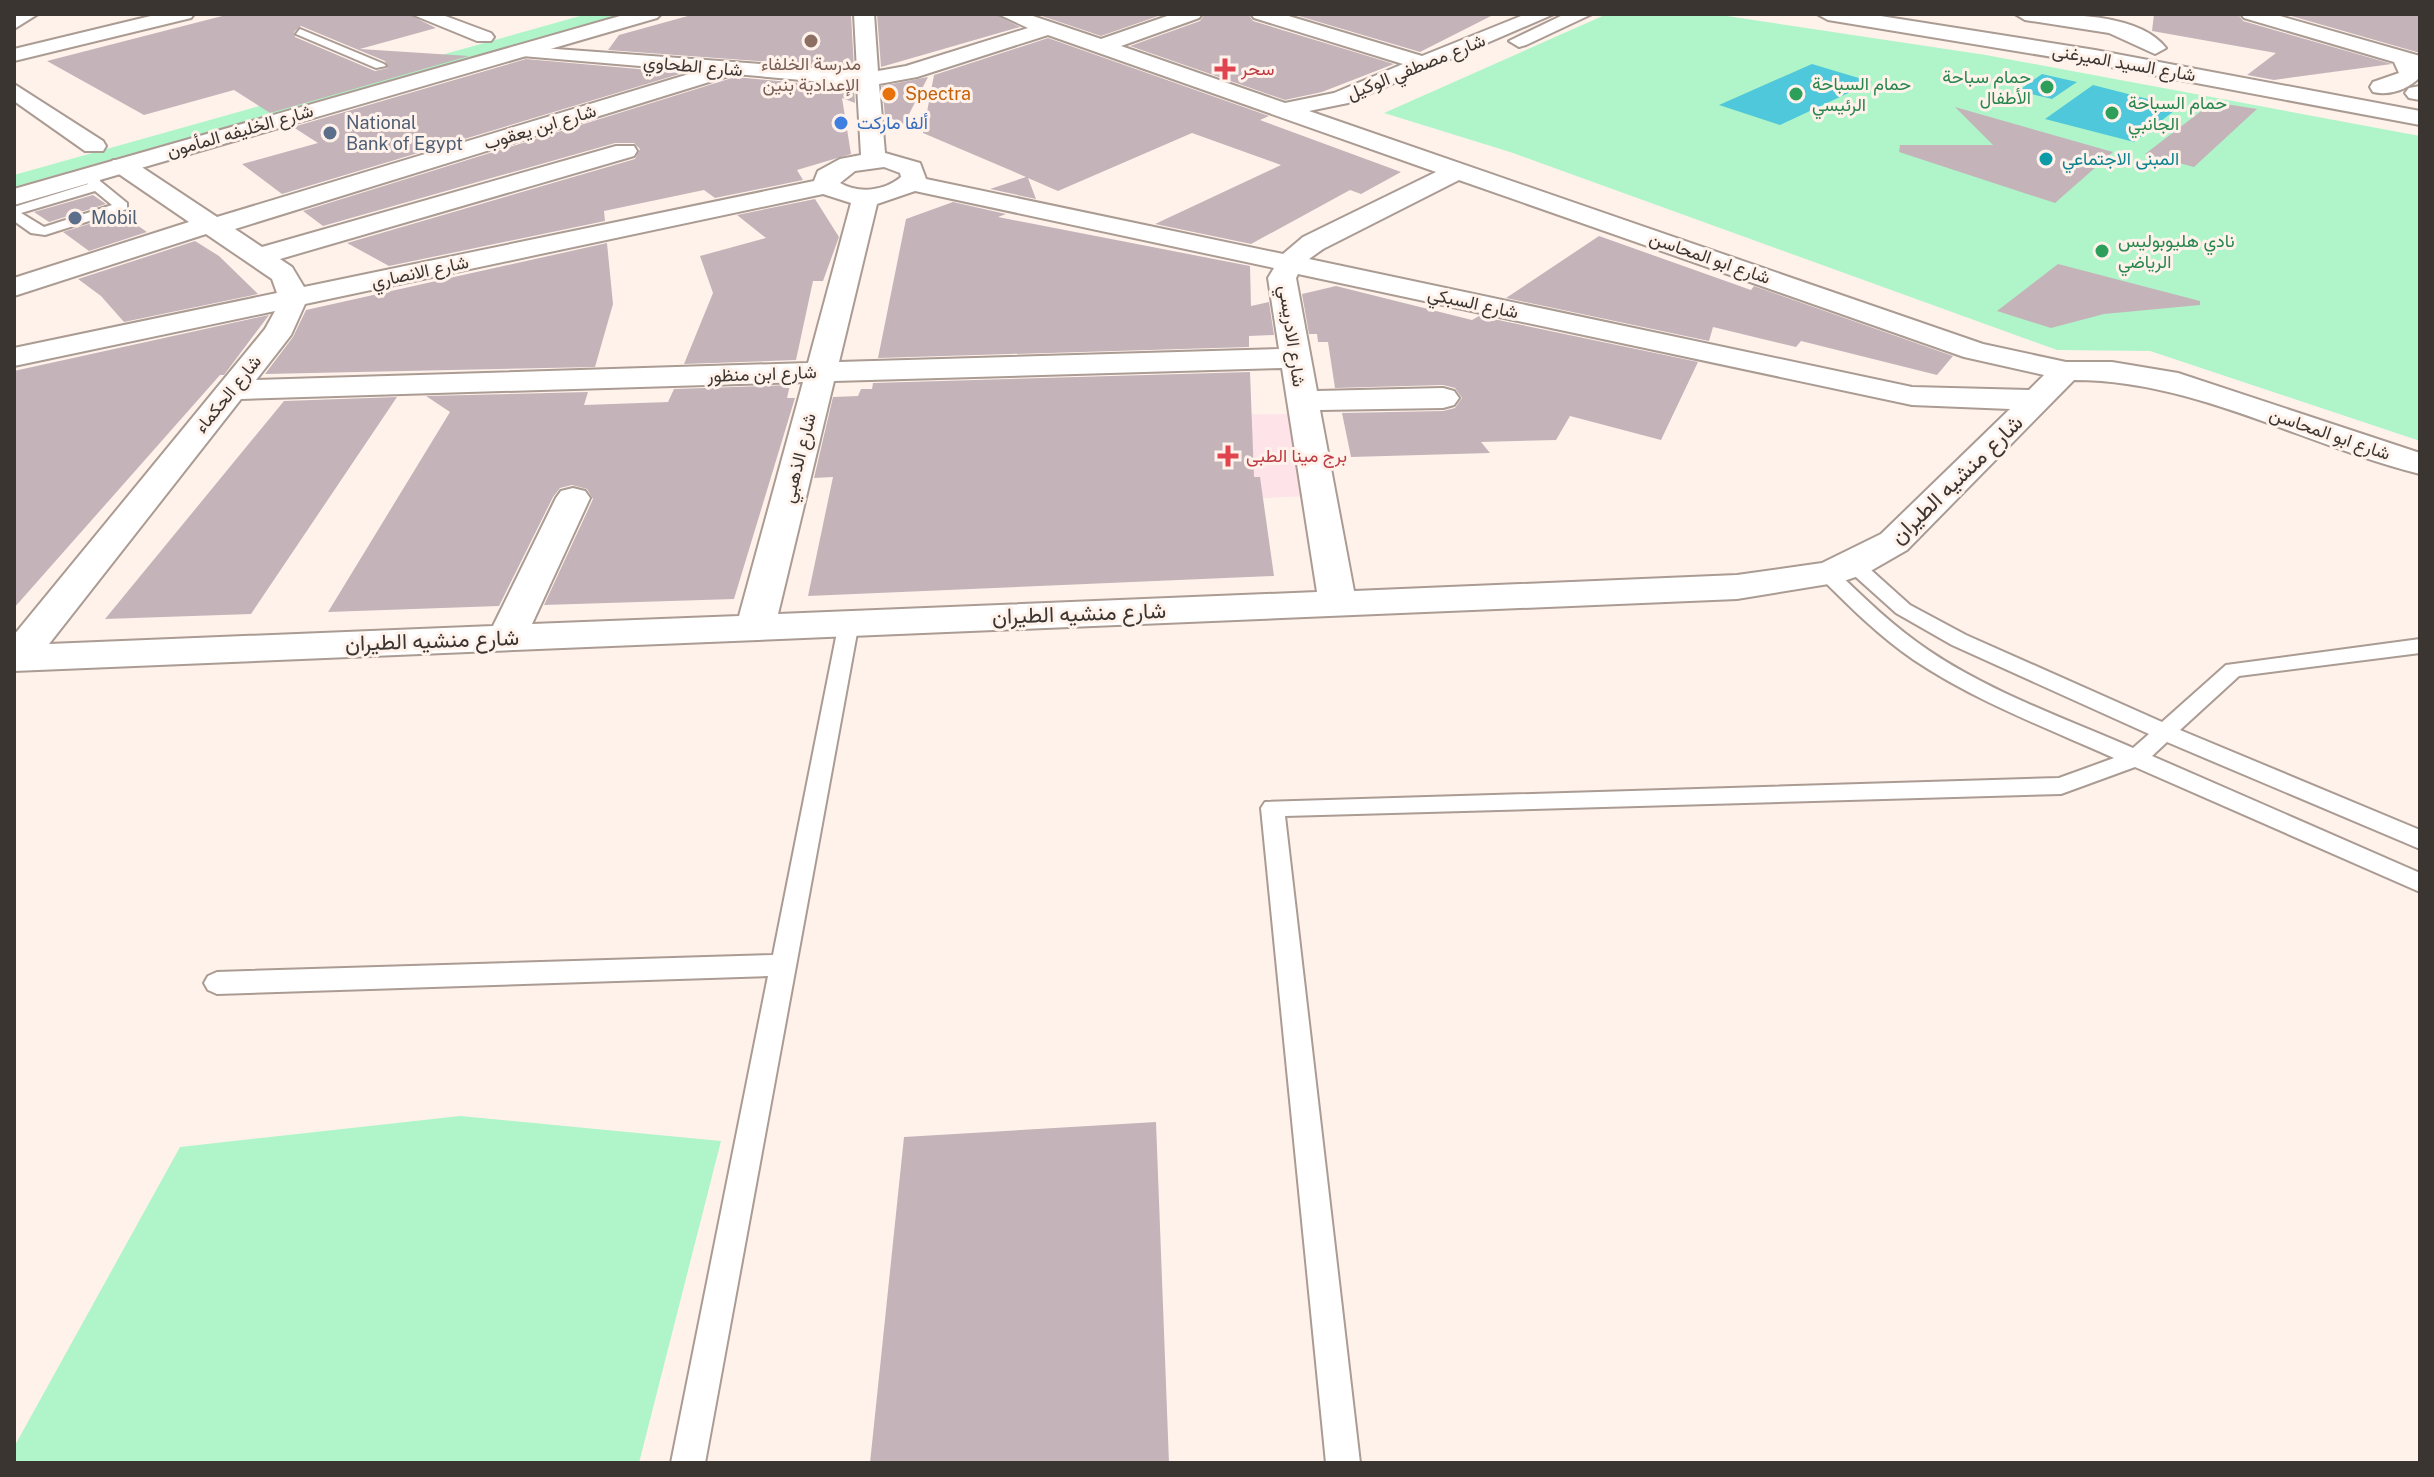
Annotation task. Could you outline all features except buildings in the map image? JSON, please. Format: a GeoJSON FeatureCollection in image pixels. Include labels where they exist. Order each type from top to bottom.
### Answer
{"type":"FeatureCollection","features":[{"type":"Feature","properties":{"kind":"main road"},"geometry":{"type":"LineString","coordinates":[[439,50],[566,14]]}},
{"type":"Feature","properties":{"kind":"main road","name":"شارع الخليفه المأمون"},"geometry":{"type":"LineString","coordinates":[[14,197],[108,166],[650,14]]}},
{"type":"Feature","properties":{"kind":"main road","name":"شارع السيد الميرغنى"},"geometry":{"type":"LineString","coordinates":[[1828,14],[2095,57],[2420,118]]}},
{"type":"Feature","properties":{"kind":"main road","name":"شارع السيد الميرغنى"},"geometry":{"type":"LineString","coordinates":[[1945,14],[2419,93]]}},
{"type":"Feature","properties":{"kind":"main road"},"geometry":{"type":"LineString","coordinates":[[343,77],[410,58]]}},
{"type":"Feature","properties":{"kind":"main road","name":"شارع الخليفه المأمون"},"geometry":{"type":"LineString","coordinates":[[63,154],[94,146],[108,166]]}},
{"type":"Feature","properties":{"kind":"street"},"geometry":{"type":"LineString","coordinates":[[14,23],[28,14]]}},
{"type":"Feature","properties":{"kind":"street"},"geometry":{"type":"LineString","coordinates":[[14,55],[184,14]]}},
{"type":"Feature","properties":{"kind":"street"},"geometry":{"type":"LineString","coordinates":[[421,14],[484,37]]}},
{"type":"Feature","properties":{"kind":"street"},"geometry":{"type":"LineString","coordinates":[[864,14],[873,160]]}},
{"type":"Feature","properties":{"kind":"street","name":"شارع ابو المحاسن"},"geometry":{"type":"LineString","coordinates":[[1008,14],[1975,351],[2066,371],[2112,371],[2167,380],[2420,464]]}},
{"type":"Feature","properties":{"kind":"street"},"geometry":{"type":"LineString","coordinates":[[1102,46],[1192,14]]}},
{"type":"Feature","properties":{"kind":"street"},"geometry":{"type":"LineString","coordinates":[[1261,14],[1425,64]]}},
{"type":"Feature","properties":{"kind":"street","name":"شارع مصطفي الوكيل"},"geometry":{"type":"LineString","coordinates":[[1285,109],[1333,101],[1544,14]]}},
{"type":"Feature","properties":{"kind":"street","name":"شارع مصطفي الوكيل"},"geometry":{"type":"LineString","coordinates":[[1343,130],[1347,119],[1359,109],[1582,14]]}},
{"type":"Feature","properties":{"kind":"street","name":"شارع السيد الميرغنى"},"geometry":{"type":"LineString","coordinates":[[2025,14],[2138,36],[2155,48]]}},
{"type":"Feature","properties":{"kind":"street"},"geometry":{"type":"LineString","coordinates":[[2251,14],[2411,60],[2411,74],[2402,82],[2359,83]]}},
{"type":"Feature","properties":{"kind":"street"},"geometry":{"type":"LineString","coordinates":[[2111,29],[2141,19]]}},
{"type":"Feature","properties":{"kind":"street","name":"شارع الطحاوي"},"geometry":{"type":"LineString","coordinates":[[522,50],[868,79],[909,72],[1049,28]]}},
{"type":"Feature","properties":{"kind":"street","name":"شارع ابن يعقوب"},"geometry":{"type":"LineString","coordinates":[[14,287],[730,69]]}},
{"type":"Feature","properties":{"kind":"street"},"geometry":{"type":"LineString","coordinates":[[14,91],[94,146]]}},
{"type":"Feature","properties":{"kind":"street"},"geometry":{"type":"LineString","coordinates":[[257,257],[625,151]]}},
{"type":"Feature","properties":{"kind":"street"},"geometry":{"type":"LineString","coordinates":[[873,160],[896,162],[911,168],[914,178],[911,183],[897,191],[866,197],[837,193],[825,182],[832,172],[849,164],[873,160]]}},
{"type":"Feature","properties":{"kind":"street"},"geometry":{"type":"LineString","coordinates":[[108,166],[211,226],[257,257],[288,281],[293,299]]}},
{"type":"Feature","properties":{"kind":"street","name":"شارع الادريسي"},"geometry":{"type":"LineString","coordinates":[[1337,602],[1282,286],[1289,264],[1313,243],[1459,170]]}},
{"type":"Feature","properties":{"kind":"street","name":"شارع السبكي"},"geometry":{"type":"LineString","coordinates":[[911,183],[1912,396],[1975,400],[2037,399]]}},
{"type":"Feature","properties":{"kind":"street","name":"شارع الانصاري"},"geometry":{"type":"LineString","coordinates":[[14,357],[827,186]]}},
{"type":"Feature","properties":{"kind":"street","name":"شارع الذهبي"},"geometry":{"type":"LineString","coordinates":[[756,626],[866,197]]}},
{"type":"Feature","properties":{"kind":"street","name":"شارع الحكماء"},"geometry":{"type":"LineString","coordinates":[[16,658],[284,322],[293,299]]}},
{"type":"Feature","properties":{"kind":"street","name":"شارع ابن منظور"},"geometry":{"type":"LineString","coordinates":[[231,390],[1294,358]]}},
{"type":"Feature","properties":{"kind":"street","name":"شارع منشيه الطيران"},"geometry":{"type":"LineString","coordinates":[[16,658],[1747,586],[1841,570],[1894,542],[2066,371]]}},
{"type":"Feature","properties":{"kind":"street"},"geometry":{"type":"LineString","coordinates":[[1302,401],[1443,398]]}},
{"type":"Feature","properties":{"kind":"street"},"geometry":{"type":"LineString","coordinates":[[507,637],[573,498]]}},
{"type":"Feature","properties":{"kind":"lane"},"geometry":{"type":"LineString","coordinates":[[300,32],[380,66]]}},
{"type":"Feature","properties":{"kind":"lane"},"geometry":{"type":"LineString","coordinates":[[108,166],[122,206],[45,231],[36,230],[14,213],[108,166]]}},
{"type":"Feature","properties":{"kind":"lane"},"geometry":{"type":"LineString","coordinates":[[1841,570],[1948,634],[2162,731],[2420,840]]}},
{"type":"Feature","properties":{"kind":"lane"},"geometry":{"type":"LineString","coordinates":[[1841,570],[1866,611],[1921,655],[1990,694],[2420,883]]}},
{"type":"Feature","properties":{"kind":"lane"},"geometry":{"type":"LineString","coordinates":[[688,1463],[849,622]]}},
{"type":"Feature","properties":{"kind":"lane"},"geometry":{"type":"LineString","coordinates":[[1343,1463],[1273,808],[2061,786],[2136,758],[2162,731],[2233,670],[2420,646]]}},
{"type":"Feature","properties":{"kind":"lane"},"geometry":{"type":"LineString","coordinates":[[217,983],[784,965]]}},
{"type":"Feature","properties":{"kind":"shaded area","name":"برج مينا الطبى"},"geometry":{"type":"Polygon","coordinates":[[[1297,414],[1310,496],[1155,503],[1149,416],[1297,414]]]}},
{"type":"Feature","properties":{"kind":"green space"},"geometry":{"type":"Polygon","coordinates":[[[587,14],[623,14],[14,187],[14,175],[587,14]]]}},
{"type":"Feature","properties":{"kind":"green space","name":"نادي هليوبوليس الرياضي"},"geometry":{"type":"Polygon","coordinates":[[[1607,14],[1714,14],[1986,55],[2420,136],[2420,441],[2150,351],[2057,350],[1510,152],[1384,113],[1607,14]]]}},
{"type":"Feature","properties":{"kind":"green space"},"geometry":{"type":"Polygon","coordinates":[[[460,1116],[721,1141],[639,1463],[14,1463],[14,1447],[180,1147],[460,1116]]]}},
{"type":"Feature","properties":{"kind":"water","name":"حمام السباحة الرئيسي"},"geometry":{"type":"Polygon","coordinates":[[[1812,64],[1872,82],[1780,125],[1719,105],[1812,64]]]}},
{"type":"Feature","properties":{"kind":"water","name":"حمام سباحة الأطفال"},"geometry":{"type":"Polygon","coordinates":[[[2042,74],[2077,82],[2052,99],[2018,91],[2042,74]]]}},
{"type":"Feature","properties":{"kind":"water","name":"حمام السباحة الجانبي"},"geometry":{"type":"Polygon","coordinates":[[[2093,85],[2179,107],[2134,142],[2045,119],[2093,85]]]}},
{"type":"Feature","properties":{"kind":"place","name":"مدرسة الخلفاء الإعدادية بنين"},"geometry":{"type":"Point","coordinates":[811,41]}},
{"type":"Feature","properties":{"kind":"place","name":"سحر"},"geometry":{"type":"Point","coordinates":[1225,69]}},
{"type":"Feature","properties":{"kind":"place","name":"حمام سباحة الأطفال"},"geometry":{"type":"Point","coordinates":[2047,87]}},
{"type":"Feature","properties":{"kind":"place","name":"Spectra"},"geometry":{"type":"Point","coordinates":[889,94]}},
{"type":"Feature","properties":{"kind":"place","name":"حمام السباحة الرئيسي"},"geometry":{"type":"Point","coordinates":[1796,94]}},
{"type":"Feature","properties":{"kind":"place","name":"حمام السباحة الجانبي"},"geometry":{"type":"Point","coordinates":[2112,113]}},
{"type":"Feature","properties":{"kind":"place","name":"ألفا ماركت"},"geometry":{"type":"Point","coordinates":[841,123]}},
{"type":"Feature","properties":{"kind":"place","name":"National Bank of Egypt"},"geometry":{"type":"Point","coordinates":[330,133]}},
{"type":"Feature","properties":{"kind":"place","name":"المبنى الاجتماعي"},"geometry":{"type":"Point","coordinates":[2046,159]}},
{"type":"Feature","properties":{"kind":"place","name":"Mobil"},"geometry":{"type":"Point","coordinates":[75,218]}},
{"type":"Feature","properties":{"kind":"place","name":"نادي هليوبوليس الرياضي"},"geometry":{"type":"Point","coordinates":[2102,251]}},
{"type":"Feature","properties":{"kind":"place","name":"برج مينا الطبى"},"geometry":{"type":"Point","coordinates":[1228,456]}}]}
